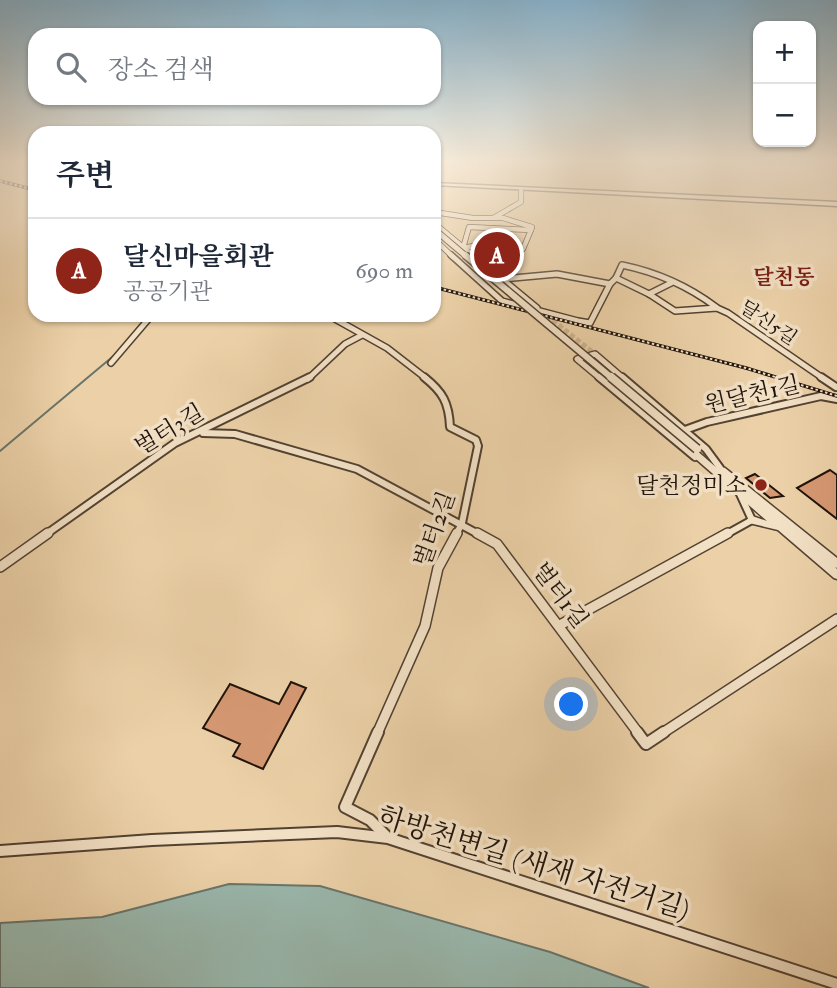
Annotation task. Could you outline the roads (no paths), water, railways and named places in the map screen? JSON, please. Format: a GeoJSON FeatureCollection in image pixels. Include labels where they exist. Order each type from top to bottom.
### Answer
{"type":"FeatureCollection","features":[{"type":"Feature","properties":{"kind":"street"},"geometry":{"type":"LineString","coordinates":[[490,226],[496,216],[514,206]]}},
{"type":"Feature","properties":{"kind":"street"},"geometry":{"type":"LineString","coordinates":[[441,212],[472,218],[496,216],[531,225],[523,249],[472,246],[463,248]]}},
{"type":"Feature","properties":{"kind":"street"},"geometry":{"type":"LineString","coordinates":[[463,248],[469,228],[490,226],[531,230]]}},
{"type":"Feature","properties":{"kind":"street"},"geometry":{"type":"LineString","coordinates":[[441,229],[541,311]]}},
{"type":"Feature","properties":{"kind":"street"},"geometry":{"type":"LineString","coordinates":[[441,244],[502,301],[541,311]]}},
{"type":"Feature","properties":{"kind":"street"},"geometry":{"type":"LineString","coordinates":[[441,244],[837,564]]}},
{"type":"Feature","properties":{"kind":"street","name":"달신5길"},"geometry":{"type":"LineString","coordinates":[[541,311],[590,323],[622,265],[645,270],[698,293],[837,387]]}},
{"type":"Feature","properties":{"kind":"street"},"geometry":{"type":"LineString","coordinates":[[502,279],[556,274],[610,284]]}},
{"type":"Feature","properties":{"kind":"street","name":"달신5길"},"geometry":{"type":"LineString","coordinates":[[616,278],[649,294],[675,311],[717,308]]}},
{"type":"Feature","properties":{"kind":"street"},"geometry":{"type":"LineString","coordinates":[[649,294],[671,283]]}},
{"type":"Feature","properties":{"kind":"street"},"geometry":{"type":"LineString","coordinates":[[111,363],[146,322]]}},
{"type":"Feature","properties":{"kind":"street","name":"벌터2길"},"geometry":{"type":"LineString","coordinates":[[340,322],[387,348],[441,390],[449,408],[450,427],[476,440],[478,446],[462,523],[438,568],[425,626],[345,807],[370,820],[388,838]]}},
{"type":"Feature","properties":{"kind":"street","name":"벌터3길"},"geometry":{"type":"LineString","coordinates":[[0,567],[175,443],[202,433],[213,424],[244,411],[281,390],[299,384],[348,341],[362,335]]}},
{"type":"Feature","properties":{"kind":"street"},"geometry":{"type":"LineString","coordinates":[[685,430],[595,354],[577,359],[682,448],[707,464]]}},
{"type":"Feature","properties":{"kind":"street"},"geometry":{"type":"LineString","coordinates":[[829,396],[837,387]]}},
{"type":"Feature","properties":{"kind":"street","name":"원달천1길"},"geometry":{"type":"LineString","coordinates":[[720,468],[706,449],[685,430],[707,422],[829,396],[837,399]]}},
{"type":"Feature","properties":{"kind":"street","name":"벌터1길"},"geometry":{"type":"LineString","coordinates":[[202,433],[235,435],[357,470],[462,523],[497,544],[560,625],[646,744],[837,619]]}},
{"type":"Feature","properties":{"kind":"street"},"geometry":{"type":"LineString","coordinates":[[695,450],[707,464],[837,575]]}},
{"type":"Feature","properties":{"kind":"street"},"geometry":{"type":"LineString","coordinates":[[738,491],[752,520],[786,532]]}},
{"type":"Feature","properties":{"kind":"street"},"geometry":{"type":"LineString","coordinates":[[560,625],[752,520]]}},
{"type":"Feature","properties":{"kind":"street","name":"하방천변길 (새재 자전거길)"},"geometry":{"type":"LineString","coordinates":[[0,850],[337,832],[388,838],[837,984]]}},
{"type":"Feature","properties":{"kind":"waterway"},"geometry":{"type":"LineString","coordinates":[[0,451],[117,353]]}},
{"type":"Feature","properties":{"kind":"tunnel"},"geometry":{"type":"LineString","coordinates":[[541,311],[595,354]]}},
{"type":"Feature","properties":{"kind":"railway"},"geometry":{"type":"LineString","coordinates":[[441,289],[746,368],[837,396]]}},
{"type":"Feature","properties":{"kind":"place","name":"달신마을회관"},"geometry":{"type":"Point","coordinates":[497,255]}},
{"type":"Feature","properties":{"kind":"place","name":"달천정미소"},"geometry":{"type":"Point","coordinates":[761,485]}},
{"type":"Feature","properties":{"kind":"district","name":"달천동"},"geometry":{"type":"Point","coordinates":[784,277]}}]}
